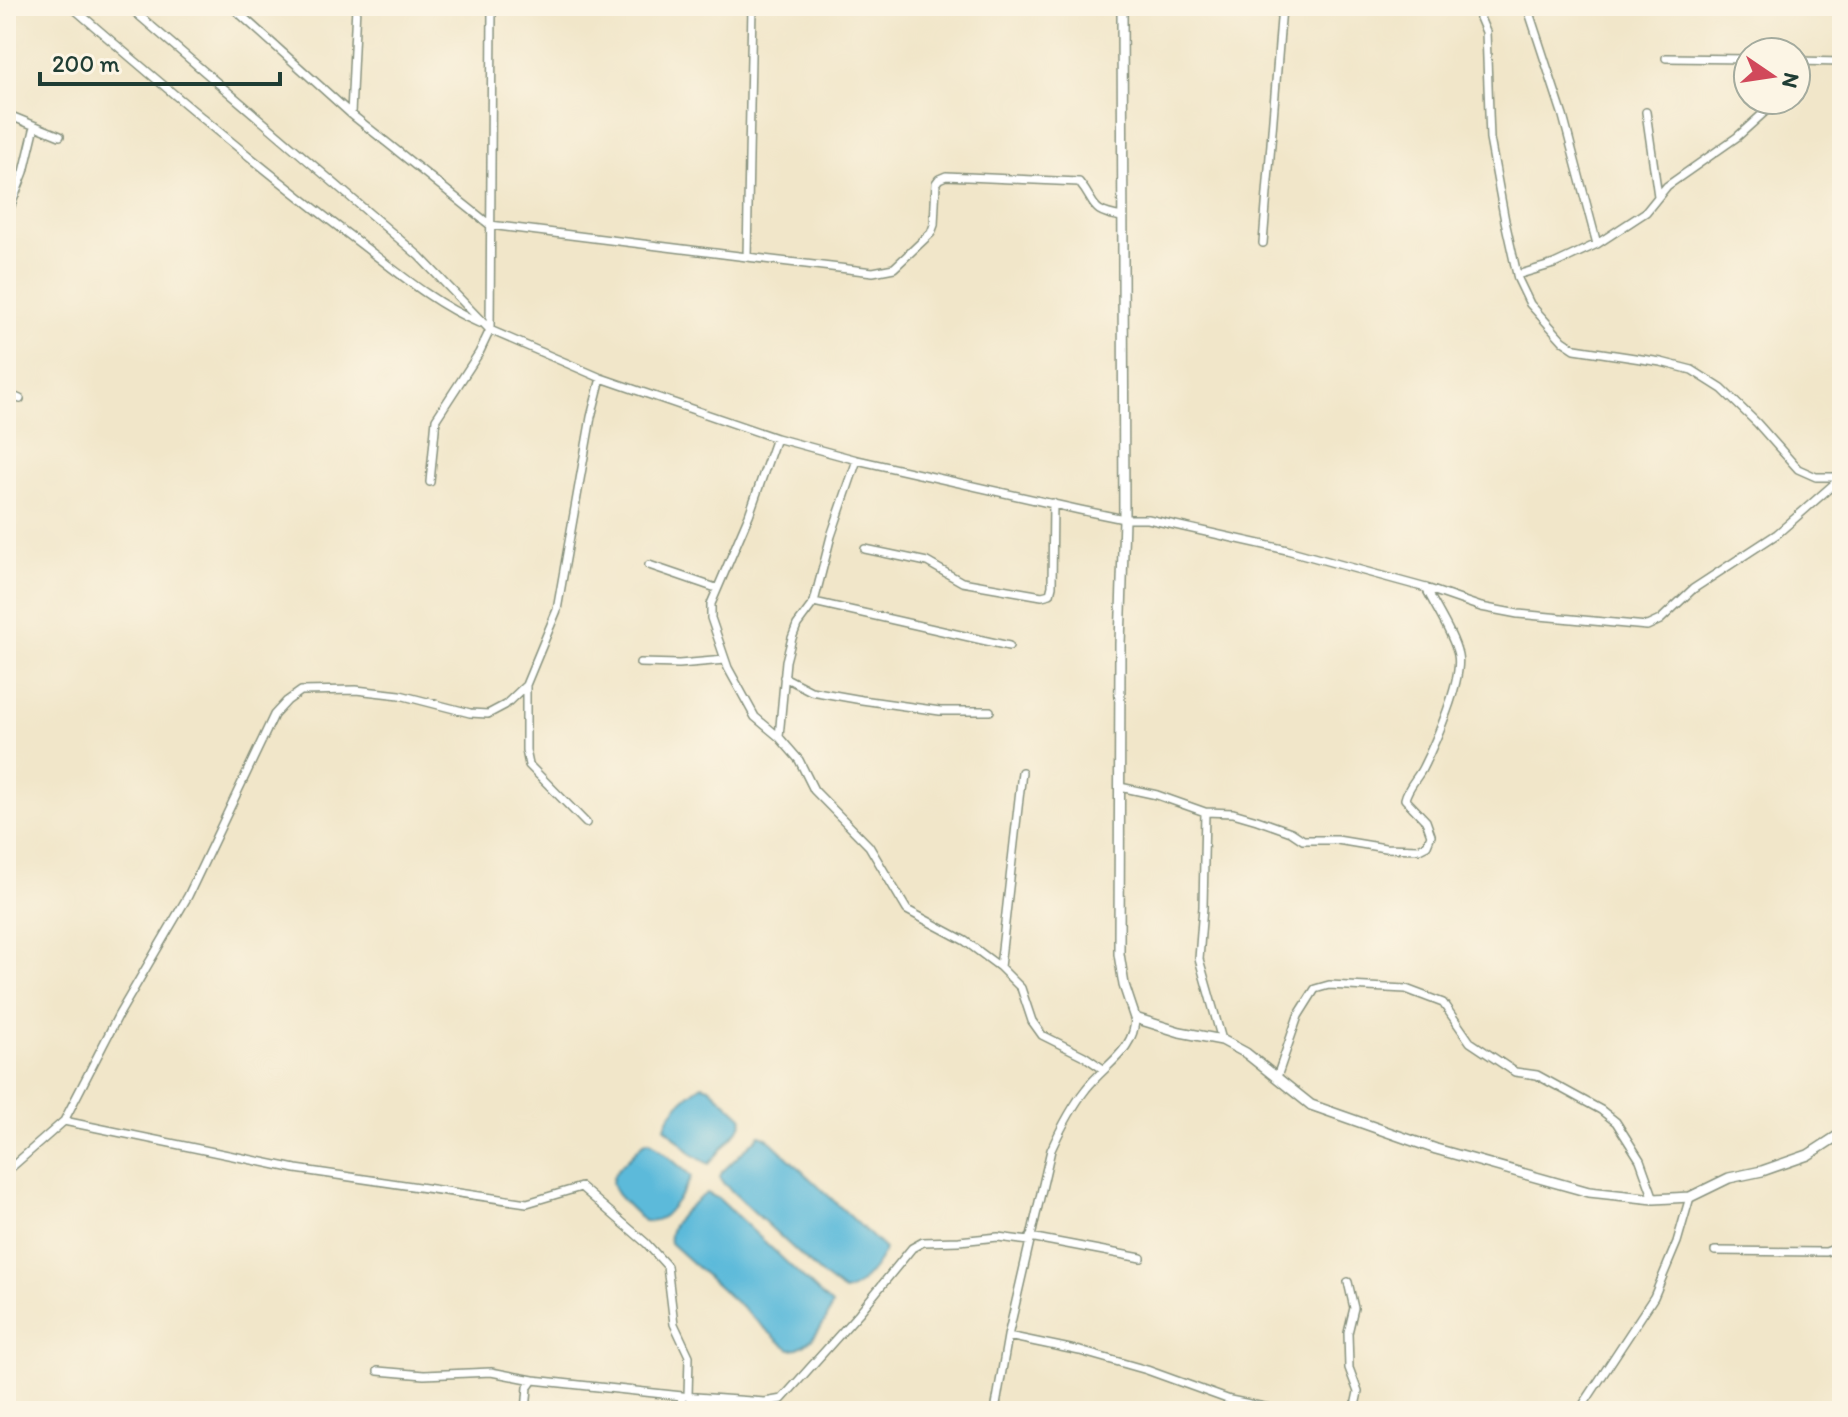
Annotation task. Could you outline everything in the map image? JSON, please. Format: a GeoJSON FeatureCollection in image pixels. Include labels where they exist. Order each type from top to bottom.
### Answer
{"type":"FeatureCollection","features":[{"type":"Feature","properties":{"kind":"street"},"geometry":{"type":"LineString","coordinates":[[71,6],[187,106],[324,217],[436,301],[487,328],[601,378],[776,438],[857,460],[1124,519],[1148,519],[1242,539],[1426,588],[1481,607],[1518,614],[1647,626],[1660,620],[1693,589],[1777,534],[1842,477],[1816,477],[1798,469],[1722,389],[1692,370],[1575,349],[1563,341],[1530,304],[1517,275],[1490,139],[1486,32],[1475,6]]}},
{"type":"Feature","properties":{"kind":"street"},"geometry":{"type":"LineString","coordinates":[[128,6],[419,256],[487,328]]}},
{"type":"Feature","properties":{"kind":"street"},"geometry":{"type":"LineString","coordinates":[[231,6],[351,114],[490,225],[873,272],[894,268],[931,233],[936,183],[946,176],[1079,182],[1088,192],[1096,210],[1122,217]]}},
{"type":"Feature","properties":{"kind":"street"},"geometry":{"type":"LineString","coordinates":[[351,114],[356,6]]}},
{"type":"Feature","properties":{"kind":"street"},"geometry":{"type":"LineString","coordinates":[[430,482],[436,419],[479,353],[487,328],[492,6]]}},
{"type":"Feature","properties":{"kind":"street"},"geometry":{"type":"LineString","coordinates":[[747,257],[752,6]]}},
{"type":"Feature","properties":{"kind":"street"},"geometry":{"type":"LineString","coordinates":[[995,1411],[1008,1336],[1051,1150],[1063,1122],[1103,1069],[1131,1040],[1135,1018],[1124,985],[1119,954],[1120,644],[1124,519],[1122,6]]}},
{"type":"Feature","properties":{"kind":"street"},"geometry":{"type":"LineString","coordinates":[[1251,6],[1330,6]]}},
{"type":"Feature","properties":{"kind":"street"},"geometry":{"type":"LineString","coordinates":[[1527,6],[1563,116],[1597,244]]}},
{"type":"Feature","properties":{"kind":"street"},"geometry":{"type":"LineString","coordinates":[[1263,243],[1282,7]]}},
{"type":"Feature","properties":{"kind":"street"},"geometry":{"type":"LineString","coordinates":[[1666,58],[1732,59]]}},
{"type":"Feature","properties":{"kind":"street"},"geometry":{"type":"LineString","coordinates":[[1812,61],[1842,62]]}},
{"type":"Feature","properties":{"kind":"street"},"geometry":{"type":"LineString","coordinates":[[1646,112],[1658,196]]}},
{"type":"Feature","properties":{"kind":"street"},"geometry":{"type":"LineString","coordinates":[[6,114],[60,136]]}},
{"type":"Feature","properties":{"kind":"street"},"geometry":{"type":"LineString","coordinates":[[1517,275],[1554,264],[1597,244],[1646,212],[1667,186],[1737,137],[1760,116]]}},
{"type":"Feature","properties":{"kind":"street"},"geometry":{"type":"LineString","coordinates":[[6,218],[24,172],[35,126]]}},
{"type":"Feature","properties":{"kind":"street"},"geometry":{"type":"LineString","coordinates":[[586,823],[529,765],[526,750],[526,685],[557,610],[591,417],[601,378]]}},
{"type":"Feature","properties":{"kind":"street"},"geometry":{"type":"LineString","coordinates":[[6,393],[20,399]]}},
{"type":"Feature","properties":{"kind":"street"},"geometry":{"type":"LineString","coordinates":[[776,438],[749,515],[711,604],[711,618],[739,693],[755,717],[779,737],[799,760],[814,790],[869,846],[907,910],[952,933],[1000,967],[1021,988],[1032,1021],[1042,1035],[1103,1069]]}},
{"type":"Feature","properties":{"kind":"street"},"geometry":{"type":"LineString","coordinates":[[779,737],[786,661],[797,625],[814,602],[831,536],[857,460]]}},
{"type":"Feature","properties":{"kind":"street"},"geometry":{"type":"LineString","coordinates":[[865,549],[927,562],[962,582],[1042,596],[1050,594],[1052,586],[1053,503]]}},
{"type":"Feature","properties":{"kind":"street"},"geometry":{"type":"LineString","coordinates":[[649,565],[716,588]]}},
{"type":"Feature","properties":{"kind":"street"},"geometry":{"type":"LineString","coordinates":[[1120,787],[1157,795],[1205,812],[1233,813],[1291,832],[1303,840],[1337,840],[1385,848],[1419,849],[1427,845],[1431,835],[1426,821],[1405,799],[1407,789],[1422,769],[1435,739],[1455,690],[1459,667],[1458,653],[1426,588]]}},
{"type":"Feature","properties":{"kind":"street"},"geometry":{"type":"LineString","coordinates":[[814,602],[1009,646]]}},
{"type":"Feature","properties":{"kind":"street"},"geometry":{"type":"LineString","coordinates":[[640,663],[725,660]]}},
{"type":"Feature","properties":{"kind":"street"},"geometry":{"type":"LineString","coordinates":[[784,677],[811,691],[862,700],[940,711],[990,711]]}},
{"type":"Feature","properties":{"kind":"street"},"geometry":{"type":"LineString","coordinates":[[6,1172],[64,1121],[118,1016],[188,896],[274,715],[287,701],[301,691],[356,690],[400,695],[470,713],[488,714],[505,705],[526,685]]}},
{"type":"Feature","properties":{"kind":"street"},"geometry":{"type":"LineString","coordinates":[[1000,967],[1022,772]]}},
{"type":"Feature","properties":{"kind":"street"},"geometry":{"type":"LineString","coordinates":[[1205,812],[1199,959],[1222,1040]]}},
{"type":"Feature","properties":{"kind":"street"},"geometry":{"type":"LineString","coordinates":[[1277,1077],[1298,1016],[1319,987],[1369,986],[1416,992],[1443,1003],[1455,1016],[1463,1035],[1470,1042],[1515,1072],[1537,1075],[1601,1110],[1616,1122],[1640,1160],[1654,1199]]}},
{"type":"Feature","properties":{"kind":"street"},"geometry":{"type":"LineString","coordinates":[[1135,1018],[1180,1032],[1222,1040],[1246,1053],[1311,1105],[1436,1149],[1589,1192],[1654,1199],[1690,1197],[1729,1178],[1762,1171],[1808,1155],[1842,1133]]}},
{"type":"Feature","properties":{"kind":"street"},"geometry":{"type":"LineString","coordinates":[[64,1121],[296,1169],[527,1203],[581,1187],[646,1243],[667,1266],[674,1324],[689,1356],[685,1396],[680,1411]]}},
{"type":"Feature","properties":{"kind":"street"},"geometry":{"type":"LineString","coordinates":[[1579,1411],[1654,1297],[1677,1242],[1690,1197]]}},
{"type":"Feature","properties":{"kind":"street"},"geometry":{"type":"LineString","coordinates":[[378,1371],[424,1375],[491,1372],[533,1380],[765,1402],[782,1399],[912,1248],[923,1242],[998,1237],[1030,1239],[1141,1258]]}},
{"type":"Feature","properties":{"kind":"street"},"geometry":{"type":"LineString","coordinates":[[1715,1251],[1826,1252],[1842,1246]]}},
{"type":"Feature","properties":{"kind":"street"},"geometry":{"type":"LineString","coordinates":[[1348,1282],[1354,1308],[1348,1333],[1349,1368],[1358,1392],[1354,1411]]}},
{"type":"Feature","properties":{"kind":"street"},"geometry":{"type":"LineString","coordinates":[[1008,1336],[1080,1351],[1147,1370],[1230,1400],[1284,1411]]}},
{"type":"Feature","properties":{"kind":"street"},"geometry":{"type":"LineString","coordinates":[[526,1411],[528,1387],[533,1380]]}},
{"type":"Feature","properties":{"kind":"water"},"geometry":{"type":"Polygon","coordinates":[[[702,1085],[709,1087],[743,1118],[741,1126],[709,1164],[693,1155],[665,1127],[680,1103],[702,1085]]]}},
{"type":"Feature","properties":{"kind":"water"},"geometry":{"type":"Polygon","coordinates":[[[760,1135],[767,1138],[885,1249],[873,1269],[856,1287],[844,1292],[822,1275],[723,1183],[720,1177],[722,1172],[760,1135]]]}},
{"type":"Feature","properties":{"kind":"water"},"geometry":{"type":"Polygon","coordinates":[[[650,1141],[691,1176],[672,1207],[653,1222],[644,1221],[620,1197],[612,1182],[621,1166],[645,1142],[650,1141]]]}},
{"type":"Feature","properties":{"kind":"water"},"geometry":{"type":"Polygon","coordinates":[[[707,1193],[719,1199],[832,1305],[822,1327],[804,1345],[790,1349],[780,1342],[670,1243],[676,1221],[707,1193]]]}}]}
